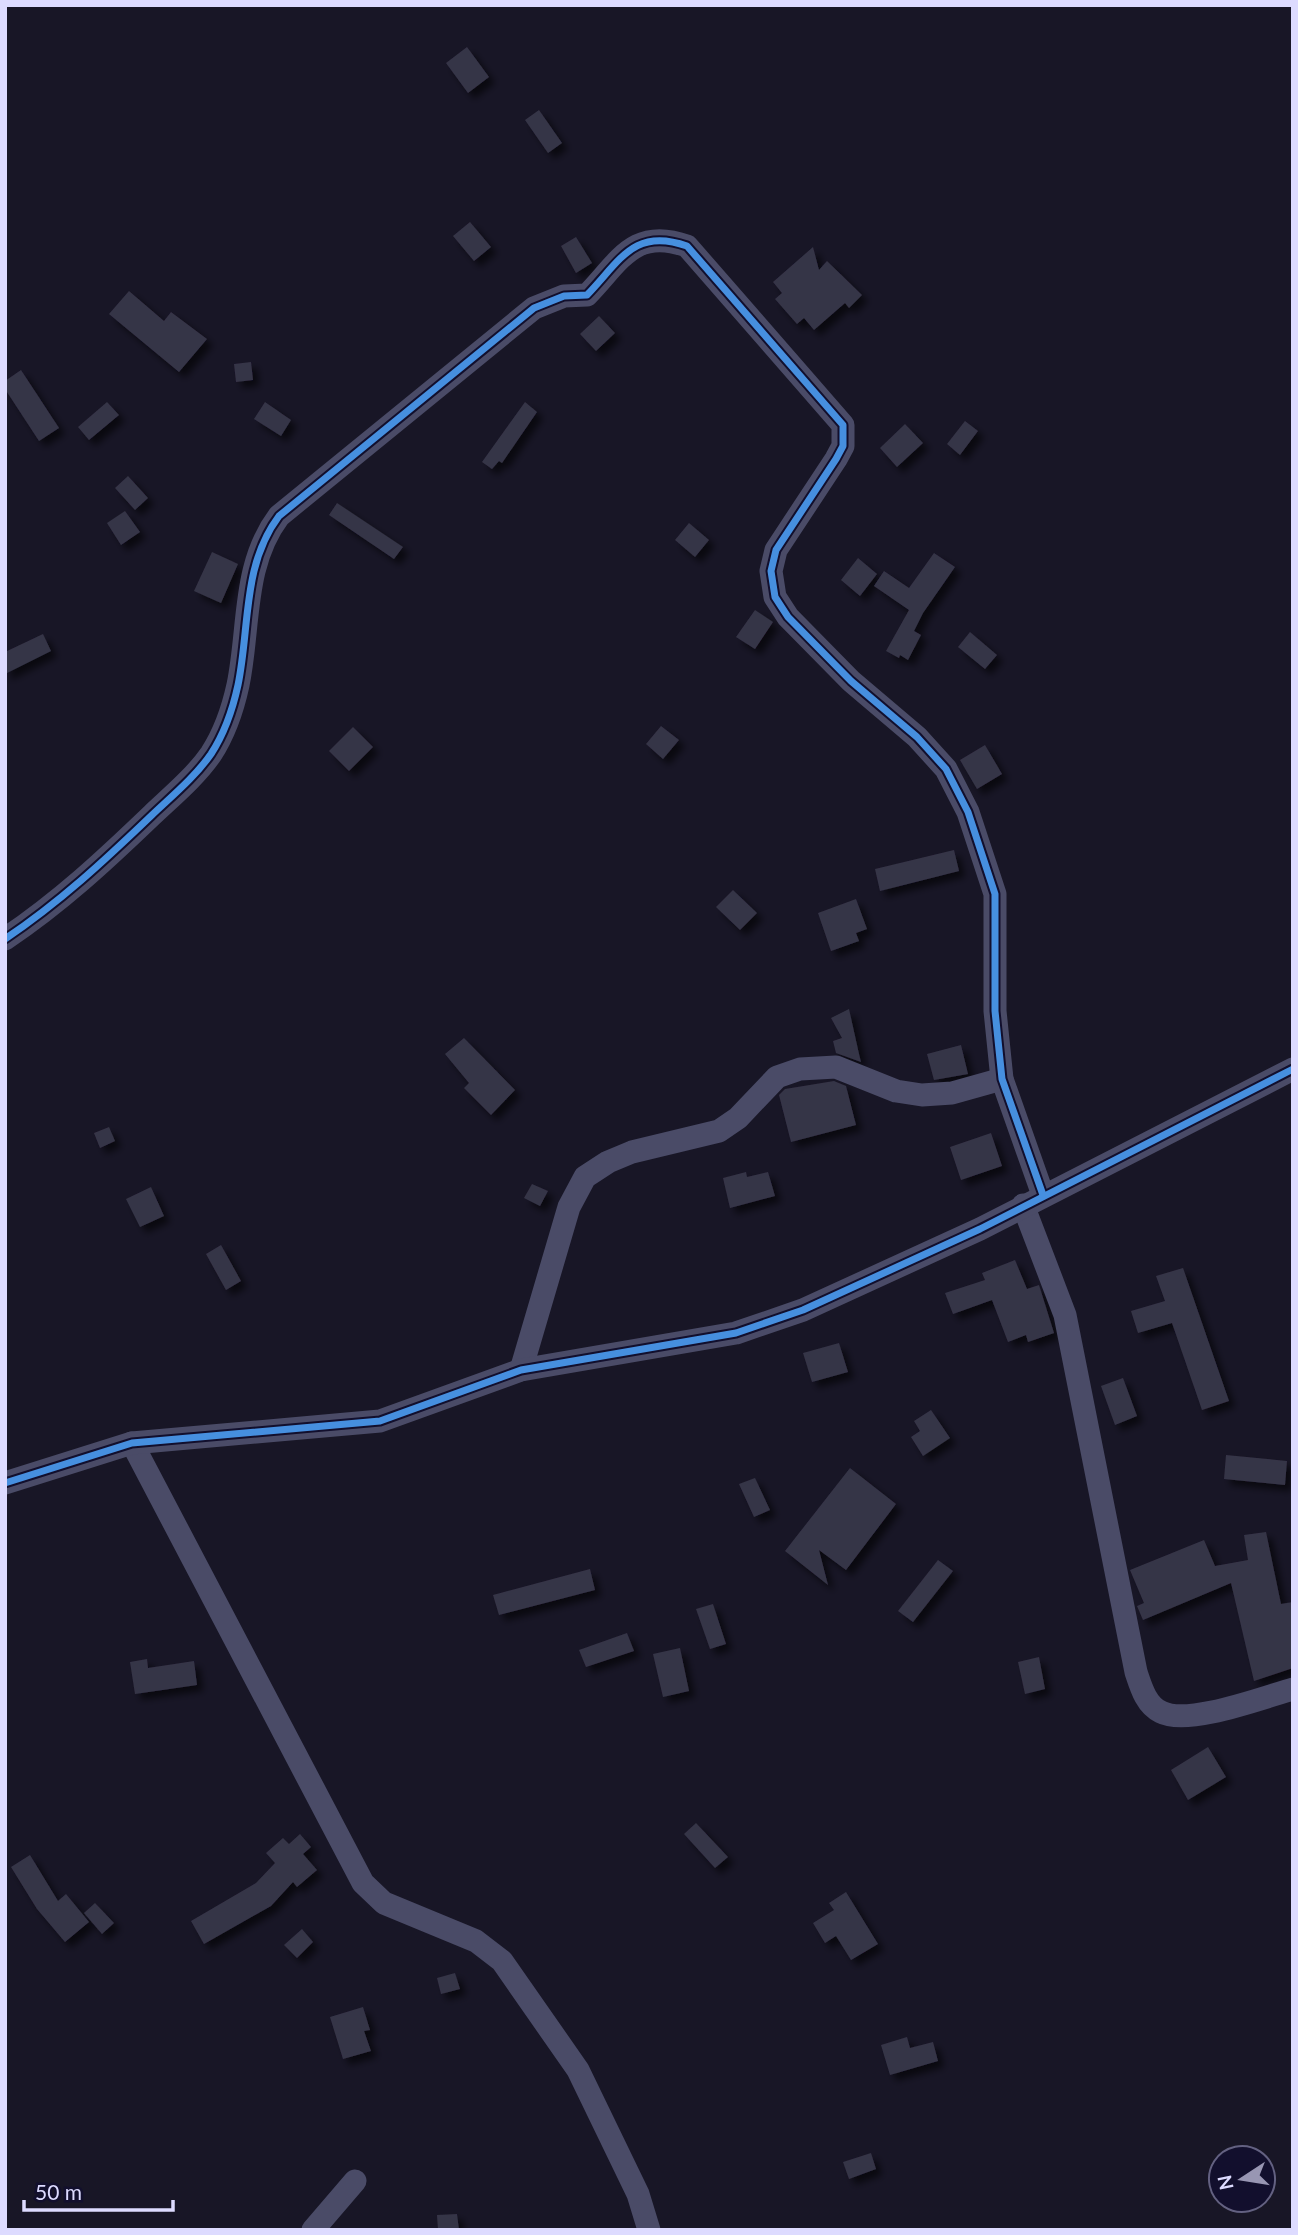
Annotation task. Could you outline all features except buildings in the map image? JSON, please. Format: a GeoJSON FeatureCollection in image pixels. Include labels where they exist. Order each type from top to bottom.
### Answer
{"type":"FeatureCollection","features":[{"type":"Feature","properties":{"kind":"street"},"geometry":{"type":"LineString","coordinates":[[5,939],[56,905],[89,876],[194,775],[210,755],[221,736],[237,685],[254,564],[263,537],[279,516],[534,308],[564,296],[587,295],[637,244],[651,239],[670,240],[687,246],[843,425],[843,446],[776,550],[771,571],[775,597],[788,617],[842,672],[917,737],[946,769],[968,812],[995,894],[995,1011],[1002,1079],[1065,1315],[1136,1672],[1143,1692],[1159,1712],[1186,1717],[1293,1689]]}},
{"type":"Feature","properties":{"kind":"street"},"geometry":{"type":"LineString","coordinates":[[521,1370],[569,1207],[585,1177],[608,1162],[632,1152],[719,1131],[738,1118],[777,1077],[800,1069],[836,1067],[896,1091],[922,1095],[952,1093],[1002,1079]]}},
{"type":"Feature","properties":{"kind":"street"},"geometry":{"type":"LineString","coordinates":[[5,1483],[132,1443],[380,1421],[521,1370],[736,1333],[803,1310],[980,1229],[1293,1069]]}},
{"type":"Feature","properties":{"kind":"street"},"geometry":{"type":"LineString","coordinates":[[132,1443],[363,1883],[384,1903],[476,1941],[502,1961],[578,2070],[638,2194],[649,2230]]}},
{"type":"Feature","properties":{"kind":"street"},"geometry":{"type":"LineString","coordinates":[[313,2230],[355,2181]]}},
{"type":"Feature","properties":{"kind":"cycle path"},"geometry":{"type":"LineString","coordinates":[[5,939],[99,865],[183,786],[211,754],[224,729],[236,694],[253,576],[267,535],[279,516],[534,308],[564,296],[587,295],[629,251],[641,244],[669,241],[687,246],[843,425],[843,446],[776,550],[771,571],[775,597],[788,617],[851,681],[917,737],[946,769],[968,812],[995,894],[995,1011],[1002,1079],[1043,1195]]}},
{"type":"Feature","properties":{"kind":"cycle path"},"geometry":{"type":"LineString","coordinates":[[5,1483],[132,1443],[380,1421],[521,1370],[736,1333],[803,1310],[980,1229],[1293,1069]]}}]}
